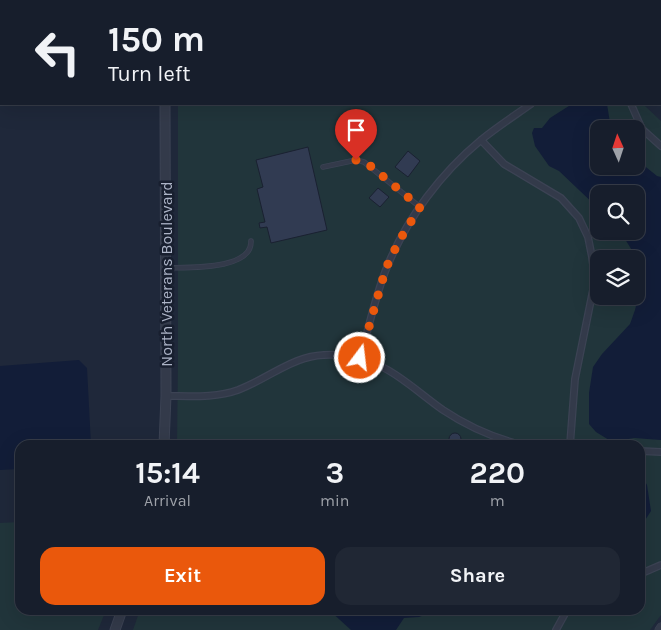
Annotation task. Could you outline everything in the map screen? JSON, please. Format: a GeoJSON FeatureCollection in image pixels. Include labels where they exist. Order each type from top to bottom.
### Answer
{"type":"FeatureCollection","features":[{"type":"Feature","properties":{"kind":"street","name":"North Veterans Boulevard"},"geometry":{"type":"LineString","coordinates":[[164,440],[166,396],[165,105]]}},
{"type":"Feature","properties":{"kind":"street"},"geometry":{"type":"LineString","coordinates":[[360,358],[386,268],[399,241],[420,207],[441,179],[481,140],[530,105]]}},
{"type":"Feature","properties":{"kind":"street"},"geometry":{"type":"LineString","coordinates":[[631,105],[642,129],[661,146]]}},
{"type":"Feature","properties":{"kind":"street"},"geometry":{"type":"LineString","coordinates":[[481,140],[504,164],[561,198],[579,218],[588,237],[595,280],[575,379],[570,440]]}},
{"type":"Feature","properties":{"kind":"street"},"geometry":{"type":"LineString","coordinates":[[166,396],[212,396],[230,392],[238,390],[293,361],[313,356],[340,355],[360,358],[383,366],[457,419],[485,433],[507,440]]}},
{"type":"Feature","properties":{"kind":"street"},"geometry":{"type":"LineString","coordinates":[[645,451],[661,452]]}},
{"type":"Feature","properties":{"kind":"street"},"geometry":{"type":"LineString","coordinates":[[645,572],[661,565]]}},
{"type":"Feature","properties":{"kind":"street"},"geometry":{"type":"LineString","coordinates":[[114,630],[120,615]]}},
{"type":"Feature","properties":{"kind":"street"},"geometry":{"type":"LineString","coordinates":[[556,630],[564,615]]}},
{"type":"Feature","properties":{"kind":"lane"},"geometry":{"type":"LineString","coordinates":[[324,167],[351,161],[364,162],[420,207]]}},
{"type":"Feature","properties":{"kind":"lane"},"geometry":{"type":"LineString","coordinates":[[165,268],[228,263],[244,256],[250,249],[250,241]]}},
{"type":"Feature","properties":{"kind":"shaded area"},"geometry":{"type":"Polygon","coordinates":[[[178,105],[645,105],[661,121],[661,615],[650,630],[133,630],[138,615],[645,615],[645,440],[177,440],[178,105]]]}},
{"type":"Feature","properties":{"kind":"shaded area"},"geometry":{"type":"Polygon","coordinates":[[[15,522],[15,615],[104,615],[98,630],[0,630],[0,523],[15,522]]]}},
{"type":"Feature","properties":{"kind":"water"},"geometry":{"type":"Polygon","coordinates":[[[570,105],[607,105],[610,120],[590,120],[590,175],[645,175],[645,166],[661,177],[661,440],[634,438],[609,440],[596,432],[589,424],[589,393],[593,367],[602,354],[630,324],[636,305],[645,305],[645,250],[632,250],[626,240],[645,240],[645,185],[590,185],[590,200],[559,171],[549,166],[535,146],[532,133],[534,128],[542,128],[550,118],[570,105]]]}},
{"type":"Feature","properties":{"kind":"water"},"geometry":{"type":"Polygon","coordinates":[[[79,360],[87,368],[91,440],[15,440],[15,469],[0,470],[0,366],[79,360]]]}},
{"type":"Feature","properties":{"kind":"water"},"geometry":{"type":"Polygon","coordinates":[[[645,481],[647,485],[651,511],[645,520],[645,481]]]}},
{"type":"Feature","properties":{"kind":"water"},"geometry":{"type":"Polygon","coordinates":[[[334,615],[424,615],[404,618],[396,630],[351,630],[334,615]]]}},
{"type":"Feature","properties":{"kind":"building"},"geometry":{"type":"Polygon","coordinates":[[[308,147],[327,230],[271,243],[267,227],[260,228],[259,223],[265,222],[257,189],[263,187],[256,160],[308,147]]]}},
{"type":"Feature","properties":{"kind":"building"},"geometry":{"type":"Polygon","coordinates":[[[408,151],[420,161],[408,177],[395,167],[408,151]]]}},
{"type":"Feature","properties":{"kind":"building"},"geometry":{"type":"Polygon","coordinates":[[[378,188],[389,197],[380,207],[369,198],[378,188]]]}},
{"type":"Feature","properties":{"kind":"building"},"geometry":{"type":"Polygon","coordinates":[[[453,433],[457,433],[461,440],[449,440],[453,433]]]}},
{"type":"Feature","properties":{"kind":"route"},"geometry":{"type":"LineString","coordinates":[[356,160],[368,164],[420,207],[399,241],[386,268],[360,358]]}}]}
